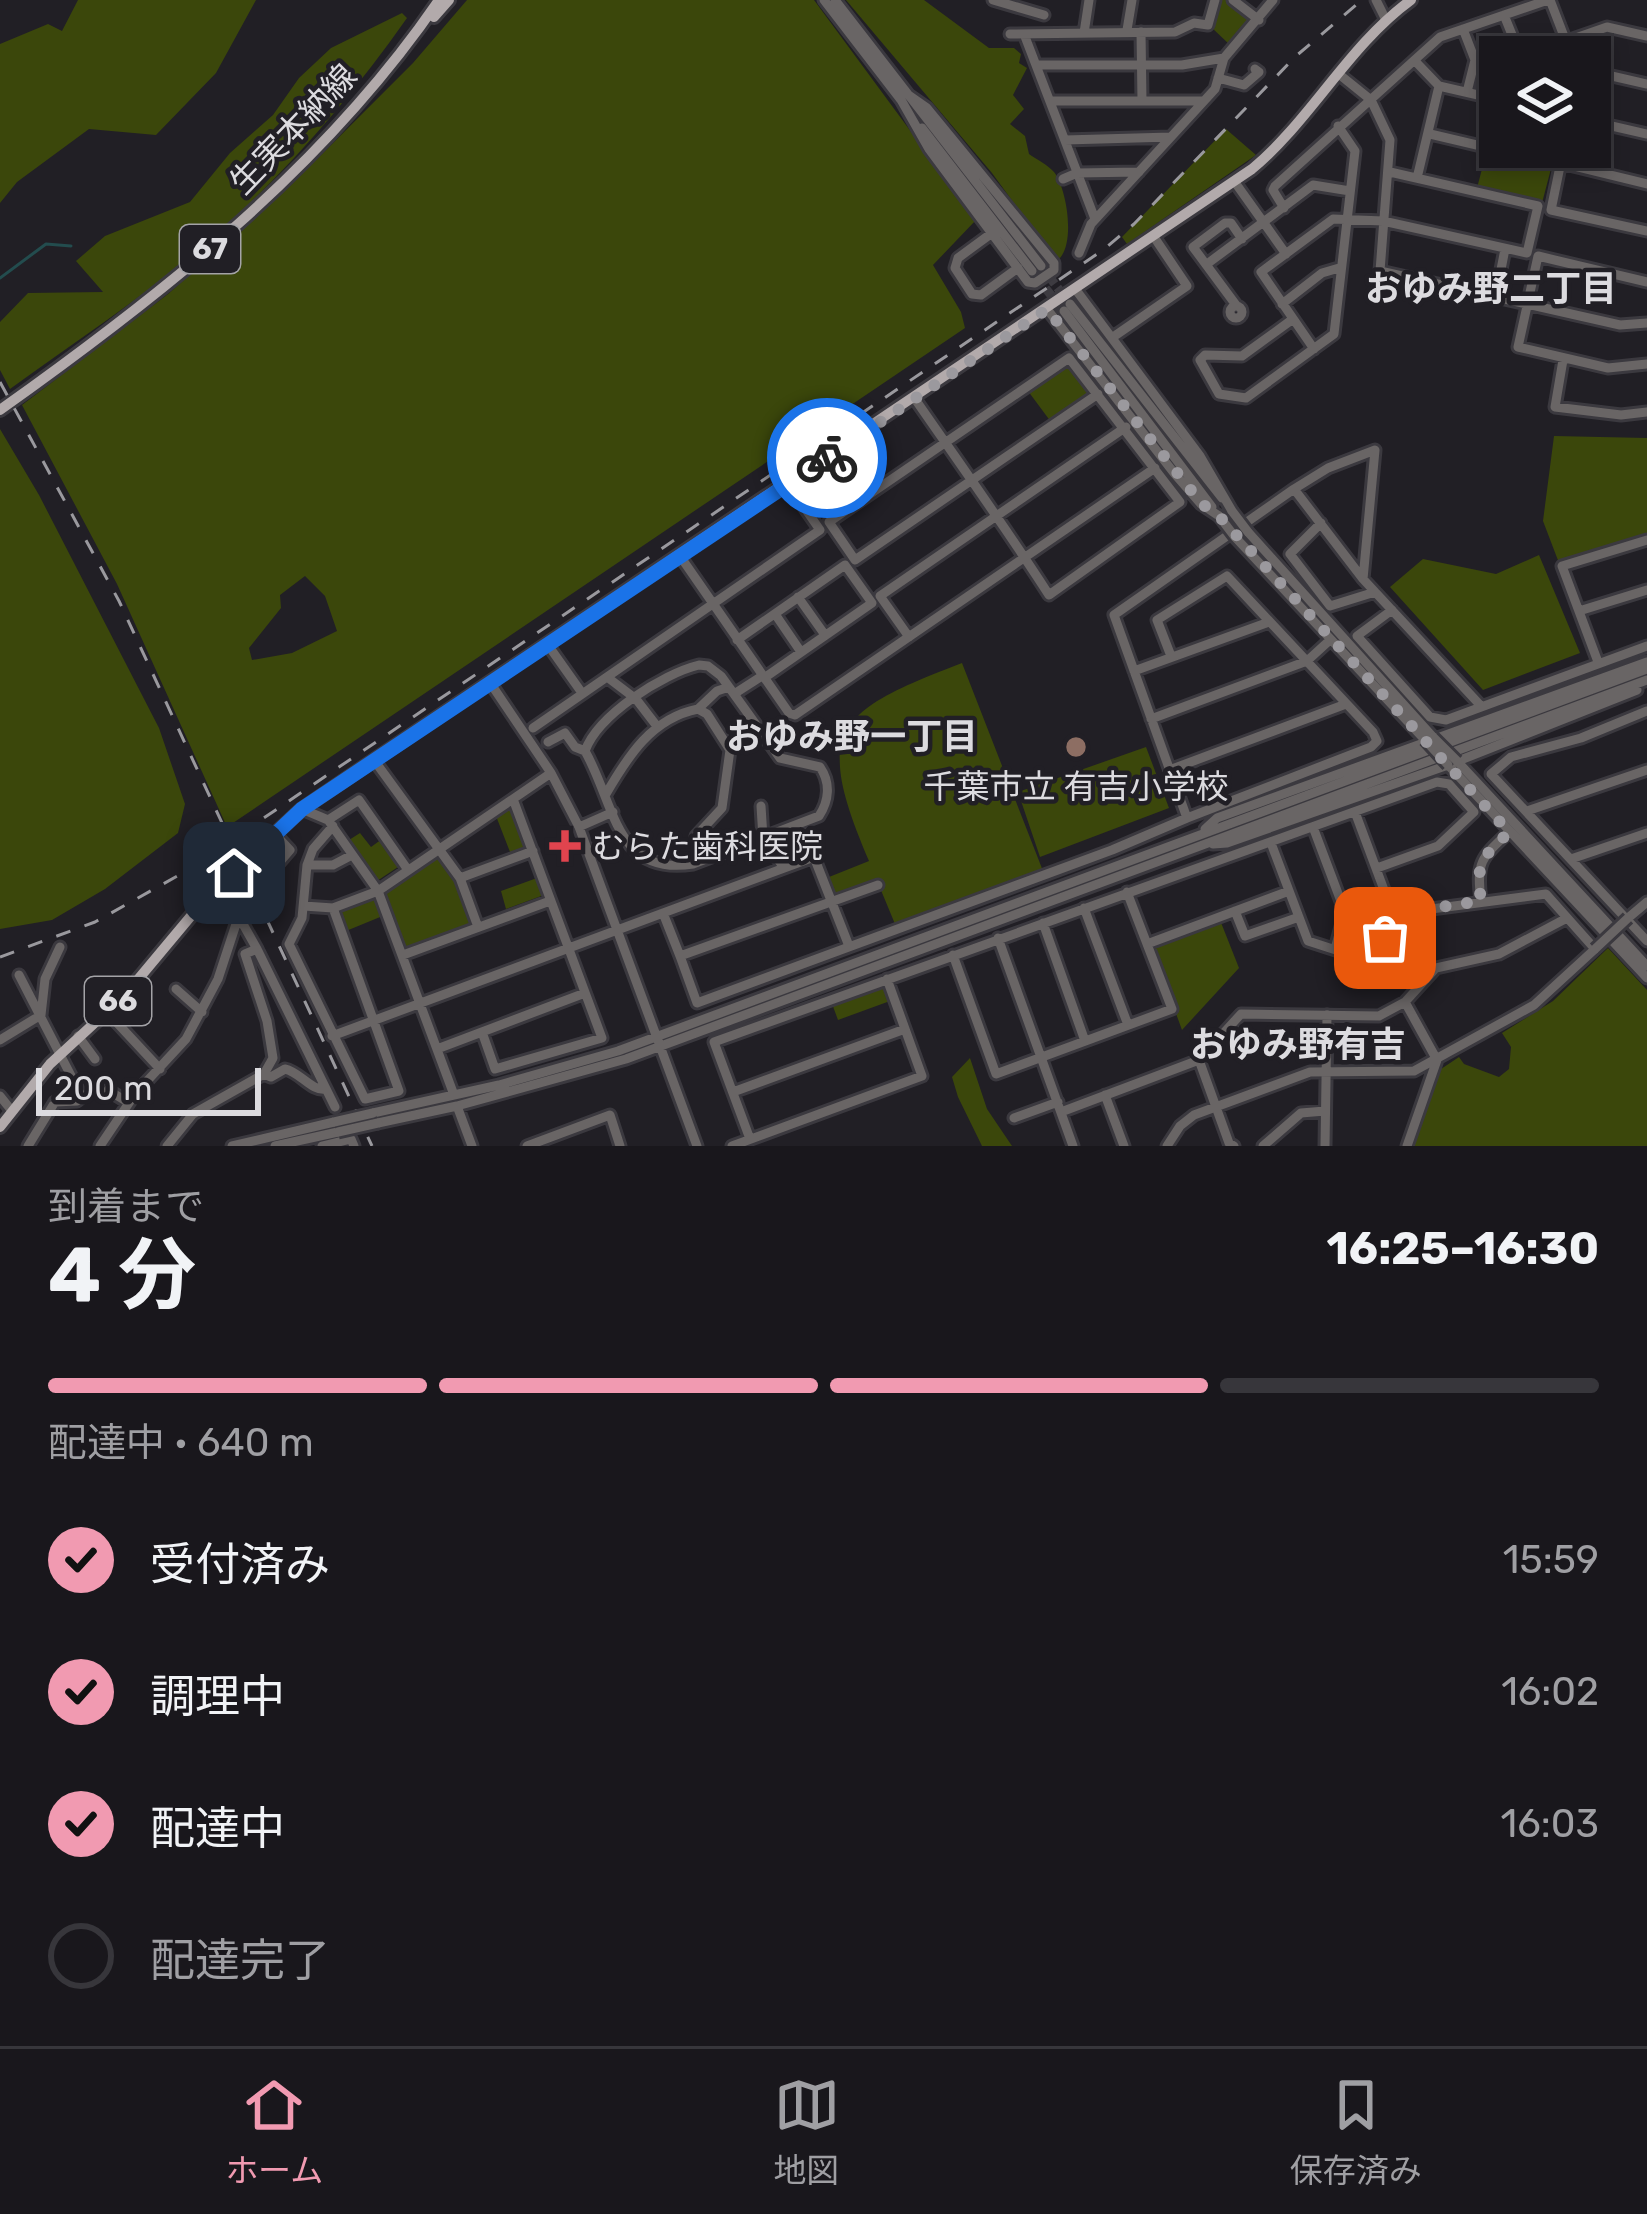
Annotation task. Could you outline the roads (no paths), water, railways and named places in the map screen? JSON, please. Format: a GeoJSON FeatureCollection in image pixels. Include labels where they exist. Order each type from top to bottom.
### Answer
{"type":"FeatureCollection","features":[{"type":"Feature","properties":{"kind":"main road","name":"生実本納線"},"geometry":{"type":"LineString","coordinates":[[395,59],[439,0]]}},
{"type":"Feature","properties":{"kind":"main road","name":"生実本納線"},"geometry":{"type":"LineString","coordinates":[[0,410],[216,244],[324,140],[449,0]]}},
{"type":"Feature","properties":{"kind":"main road","name":"66"},"geometry":{"type":"LineString","coordinates":[[0,1127],[59,1054],[135,984],[221,885],[302,809],[1234,181],[1291,134],[1386,20],[1411,0]]}},
{"type":"Feature","properties":{"kind":"street"},"geometry":{"type":"LineString","coordinates":[[824,0],[904,96],[946,130],[1055,267],[1031,283],[929,149],[904,96]]}},
{"type":"Feature","properties":{"kind":"street"},"geometry":{"type":"LineString","coordinates":[[835,0],[1037,269]]}},
{"type":"Feature","properties":{"kind":"street"},"geometry":{"type":"LineString","coordinates":[[994,0],[1044,15]]}},
{"type":"Feature","properties":{"kind":"street"},"geometry":{"type":"LineString","coordinates":[[1046,33],[1048,0]]}},
{"type":"Feature","properties":{"kind":"street"},"geometry":{"type":"LineString","coordinates":[[1084,33],[1089,0]]}},
{"type":"Feature","properties":{"kind":"street"},"geometry":{"type":"LineString","coordinates":[[1126,30],[1132,0]]}},
{"type":"Feature","properties":{"kind":"street"},"geometry":{"type":"LineString","coordinates":[[1010,34],[1175,32],[1193,23],[1208,25],[1216,0]]}},
{"type":"Feature","properties":{"kind":"street"},"geometry":{"type":"LineString","coordinates":[[1233,0],[1259,20]]}},
{"type":"Feature","properties":{"kind":"street"},"geometry":{"type":"LineString","coordinates":[[1079,253],[1095,219],[1215,89],[1224,58],[1274,0]]}},
{"type":"Feature","properties":{"kind":"street"},"geometry":{"type":"LineString","coordinates":[[1376,0],[1386,20]]}},
{"type":"Feature","properties":{"kind":"street"},"geometry":{"type":"LineString","coordinates":[[1284,208],[1273,190],[1440,37],[1549,0],[1563,36]]}},
{"type":"Feature","properties":{"kind":"street"},"geometry":{"type":"LineString","coordinates":[[1504,15],[1512,36]]}},
{"type":"Feature","properties":{"kind":"street"},"geometry":{"type":"LineString","coordinates":[[1584,36],[1607,27],[1647,36]]}},
{"type":"Feature","properties":{"kind":"street"},"geometry":{"type":"LineString","coordinates":[[1463,29],[1475,60],[1467,92]]}},
{"type":"Feature","properties":{"kind":"street"},"geometry":{"type":"LineString","coordinates":[[1141,32],[1142,101]]}},
{"type":"Feature","properties":{"kind":"street"},"geometry":{"type":"LineString","coordinates":[[1024,34],[1095,219]]}},
{"type":"Feature","properties":{"kind":"street"},"geometry":{"type":"LineString","coordinates":[[1036,65],[1182,65],[1224,58]]}},
{"type":"Feature","properties":{"kind":"street"},"geometry":{"type":"LineString","coordinates":[[1415,61],[1438,86],[1479,95]]}},
{"type":"Feature","properties":{"kind":"street"},"geometry":{"type":"LineString","coordinates":[[1218,78],[1244,85],[1258,72],[1255,69]]}},
{"type":"Feature","properties":{"kind":"street"},"geometry":{"type":"LineString","coordinates":[[1340,75],[1371,100],[1390,140],[1380,271],[1620,325],[1647,323]]}},
{"type":"Feature","properties":{"kind":"street"},"geometry":{"type":"LineString","coordinates":[[1611,76],[1647,84]]}},
{"type":"Feature","properties":{"kind":"street"},"geometry":{"type":"LineString","coordinates":[[1417,178],[1438,86]]}},
{"type":"Feature","properties":{"kind":"street"},"geometry":{"type":"LineString","coordinates":[[1050,101],[1204,101]]}},
{"type":"Feature","properties":{"kind":"street"},"geometry":{"type":"LineString","coordinates":[[1292,319],[1242,356],[1200,360],[1219,394],[1246,398],[1334,334],[1355,151],[1338,126]]}},
{"type":"Feature","properties":{"kind":"street"},"geometry":{"type":"LineString","coordinates":[[1611,126],[1647,134]]}},
{"type":"Feature","properties":{"kind":"street"},"geometry":{"type":"LineString","coordinates":[[1430,134],[1479,146]]}},
{"type":"Feature","properties":{"kind":"street"},"geometry":{"type":"LineString","coordinates":[[1065,140],[1171,137]]}},
{"type":"Feature","properties":{"kind":"street"},"geometry":{"type":"LineString","coordinates":[[1303,161],[1312,172],[1313,185]]}},
{"type":"Feature","properties":{"kind":"street"},"geometry":{"type":"LineString","coordinates":[[1560,168],[1551,210],[1647,231]]}},
{"type":"Feature","properties":{"kind":"street"},"geometry":{"type":"LineString","coordinates":[[1581,168],[1647,184]]}},
{"type":"Feature","properties":{"kind":"street"},"geometry":{"type":"LineString","coordinates":[[1063,178],[1077,173],[1138,172]]}},
{"type":"Feature","properties":{"kind":"street"},"geometry":{"type":"LineString","coordinates":[[1314,349],[1261,272],[1333,219],[1383,221],[1527,254],[1538,206],[1390,172]]}},
{"type":"Feature","properties":{"kind":"street"},"geometry":{"type":"LineString","coordinates":[[1234,181],[1286,254]]}},
{"type":"Feature","properties":{"kind":"street"},"geometry":{"type":"LineString","coordinates":[[1207,264],[1313,185],[1349,191]]}},
{"type":"Feature","properties":{"kind":"street"},"geometry":{"type":"LineString","coordinates":[[1236,305],[1193,247],[1231,223],[1242,239]]}},
{"type":"Feature","properties":{"kind":"street"},"geometry":{"type":"LineString","coordinates":[[992,233],[958,258],[955,268],[972,294],[981,295],[1018,268]]}},
{"type":"Feature","properties":{"kind":"street"},"geometry":{"type":"LineString","coordinates":[[1116,335],[1187,286],[1154,237]]}},
{"type":"Feature","properties":{"kind":"street"},"geometry":{"type":"LineString","coordinates":[[1496,295],[1504,249]]}},
{"type":"Feature","properties":{"kind":"street"},"geometry":{"type":"LineString","coordinates":[[1647,282],[1538,256],[1518,347],[1608,368],[1647,364]]}},
{"type":"Feature","properties":{"kind":"street"},"geometry":{"type":"LineString","coordinates":[[1282,304],[1322,273],[1339,268]]}},
{"type":"Feature","properties":{"kind":"street"},"geometry":{"type":"LineString","coordinates":[[1076,290],[1200,456],[1232,512]]}},
{"type":"Feature","properties":{"kind":"street"},"geometry":{"type":"LineString","coordinates":[[1429,739],[1248,532],[1067,308],[1235,537],[1647,966]]}},
{"type":"Feature","properties":{"kind":"street"},"geometry":{"type":"LineString","coordinates":[[1047,309],[1174,473],[1219,516]]}},
{"type":"Feature","properties":{"kind":"street"},"geometry":{"type":"LineString","coordinates":[[915,399],[945,443],[970,481],[997,517],[1048,595],[1180,502],[1126,428],[1069,358],[945,443],[829,523],[855,560],[970,481],[1098,394]]}},
{"type":"Feature","properties":{"kind":"street"},"geometry":{"type":"LineString","coordinates":[[1563,360],[1555,407],[1621,415],[1647,412]]}},
{"type":"Feature","properties":{"kind":"street"},"geometry":{"type":"LineString","coordinates":[[909,638],[880,596],[1126,428]]}},
{"type":"Feature","properties":{"kind":"street"},"geometry":{"type":"LineString","coordinates":[[1187,818],[1114,615],[1294,489],[1328,468],[1375,449],[1363,579]]}},
{"type":"Feature","properties":{"kind":"street"},"geometry":{"type":"LineString","coordinates":[[680,556],[789,713],[796,715],[1155,468]]}},
{"type":"Feature","properties":{"kind":"street"},"geometry":{"type":"LineString","coordinates":[[532,728],[820,530],[788,484]]}},
{"type":"Feature","properties":{"kind":"street"},"geometry":{"type":"LineString","coordinates":[[1294,489],[1363,579],[1481,706]]}},
{"type":"Feature","properties":{"kind":"street"},"geometry":{"type":"LineString","coordinates":[[1321,523],[1290,554],[1330,606],[1376,592]]}},
{"type":"Feature","properties":{"kind":"street"},"geometry":{"type":"LineString","coordinates":[[1598,662],[1562,566],[1647,540]]}},
{"type":"Feature","properties":{"kind":"street"},"geometry":{"type":"LineString","coordinates":[[606,794],[630,754],[643,746],[656,725],[698,709],[717,692],[763,677],[872,603],[845,565],[737,640]]}},
{"type":"Feature","properties":{"kind":"street"},"geometry":{"type":"LineString","coordinates":[[663,913],[697,1003],[1112,850],[1377,741],[1227,576],[1157,620],[1171,656]]}},
{"type":"Feature","properties":{"kind":"street"},"geometry":{"type":"LineString","coordinates":[[1579,611],[1647,590]]}},
{"type":"Feature","properties":{"kind":"street"},"geometry":{"type":"LineString","coordinates":[[799,597],[825,635]]}},
{"type":"Feature","properties":{"kind":"street"},"geometry":{"type":"LineString","coordinates":[[1392,610],[1357,636],[1430,717],[1446,720],[1647,646]]}},
{"type":"Feature","properties":{"kind":"street"},"geometry":{"type":"LineString","coordinates":[[775,614],[801,652]]}},
{"type":"Feature","properties":{"kind":"street"},"geometry":{"type":"LineString","coordinates":[[1134,671],[1269,622]]}},
{"type":"Feature","properties":{"kind":"street"},"geometry":{"type":"LineString","coordinates":[[1151,719],[1307,661],[1330,640]]}},
{"type":"Feature","properties":{"kind":"street"},"geometry":{"type":"LineString","coordinates":[[548,645],[582,693]]}},
{"type":"Feature","properties":{"kind":"street"},"geometry":{"type":"LineString","coordinates":[[548,742],[565,733],[585,752],[629,846],[650,865],[670,868],[704,859],[819,816],[826,805],[827,777],[811,763],[780,758],[715,671],[699,665],[672,674],[599,726],[585,752]]}},
{"type":"Feature","properties":{"kind":"street"},"geometry":{"type":"LineString","coordinates":[[1204,838],[1217,818],[1647,665]]}},
{"type":"Feature","properties":{"kind":"street"},"geometry":{"type":"LineString","coordinates":[[232,1146],[456,1101],[657,1042],[1204,838],[1647,665]]}},
{"type":"Feature","properties":{"kind":"street"},"geometry":{"type":"LineString","coordinates":[[607,677],[636,698],[656,725]]}},
{"type":"Feature","properties":{"kind":"street"},"geometry":{"type":"LineString","coordinates":[[1204,838],[1647,683]]}},
{"type":"Feature","properties":{"kind":"street"},"geometry":{"type":"LineString","coordinates":[[1204,838],[1227,843],[1452,763],[1647,683]]}},
{"type":"Feature","properties":{"kind":"street"},"geometry":{"type":"LineString","coordinates":[[491,684],[551,773],[579,827],[697,1146]]}},
{"type":"Feature","properties":{"kind":"street"},"geometry":{"type":"LineString","coordinates":[[1172,769],[1346,704]]}},
{"type":"Feature","properties":{"kind":"street"},"geometry":{"type":"LineString","coordinates":[[698,709],[707,714],[730,750],[722,808],[696,836],[704,859]]}},
{"type":"Feature","properties":{"kind":"street"},"geometry":{"type":"LineString","coordinates":[[1647,711],[1581,738],[1511,757],[1491,774],[1647,941]]}},
{"type":"Feature","properties":{"kind":"street"},"geometry":{"type":"LineString","coordinates":[[374,760],[460,878],[478,927]]}},
{"type":"Feature","properties":{"kind":"street"},"geometry":{"type":"LineString","coordinates":[[1452,763],[1509,832],[1647,978]]}},
{"type":"Feature","properties":{"kind":"street"},"geometry":{"type":"LineString","coordinates":[[1527,811],[1647,770]]}},
{"type":"Feature","properties":{"kind":"street"},"geometry":{"type":"LineString","coordinates":[[304,906],[333,908],[378,891],[551,773]]}},
{"type":"Feature","properties":{"kind":"street"},"geometry":{"type":"LineString","coordinates":[[750,1139],[714,1042],[1437,782],[1449,784],[1474,812],[1438,845],[1377,868]]}},
{"type":"Feature","properties":{"kind":"street"},"geometry":{"type":"LineString","coordinates":[[482,1032],[495,1070],[602,1038],[513,799]]}},
{"type":"Feature","properties":{"kind":"street"},"geometry":{"type":"LineString","coordinates":[[333,908],[399,1090],[364,1099],[289,944],[304,906],[313,849],[330,823],[358,800],[407,870]]}},
{"type":"Feature","properties":{"kind":"street"},"geometry":{"type":"LineString","coordinates":[[761,806],[763,838],[784,868]]}},
{"type":"Feature","properties":{"kind":"street"},"geometry":{"type":"LineString","coordinates":[[302,809],[330,823],[378,891],[472,1146]]}},
{"type":"Feature","properties":{"kind":"street"},"geometry":{"type":"LineString","coordinates":[[579,827],[613,812]]}},
{"type":"Feature","properties":{"kind":"street"},"geometry":{"type":"LineString","coordinates":[[1271,843],[1308,940],[1376,963],[1394,914],[1355,812]]}},
{"type":"Feature","properties":{"kind":"street"},"geometry":{"type":"LineString","coordinates":[[1313,827],[1345,912],[1335,949]]}},
{"type":"Feature","properties":{"kind":"street"},"geometry":{"type":"LineString","coordinates":[[260,885],[290,850],[274,832]]}},
{"type":"Feature","properties":{"kind":"street"},"geometry":{"type":"LineString","coordinates":[[1481,901],[1478,868],[1509,832]]}},
{"type":"Feature","properties":{"kind":"street"},"geometry":{"type":"LineString","coordinates":[[1571,860],[1647,833]]}},
{"type":"Feature","properties":{"kind":"street"},"geometry":{"type":"LineString","coordinates":[[460,878],[533,851]]}},
{"type":"Feature","properties":{"kind":"street"},"geometry":{"type":"LineString","coordinates":[[307,865],[333,865],[352,855]]}},
{"type":"Feature","properties":{"kind":"street"},"geometry":{"type":"LineString","coordinates":[[332,1036],[814,857],[849,946]]}},
{"type":"Feature","properties":{"kind":"street"},"geometry":{"type":"LineString","coordinates":[[242,865],[267,900]]}},
{"type":"Feature","properties":{"kind":"street"},"geometry":{"type":"LineString","coordinates":[[221,885],[334,1107]]}},
{"type":"Feature","properties":{"kind":"street"},"geometry":{"type":"LineString","coordinates":[[680,956],[878,885]]}},
{"type":"Feature","properties":{"kind":"street"},"geometry":{"type":"LineString","coordinates":[[1147,944],[1289,891]]}},
{"type":"Feature","properties":{"kind":"street"},"geometry":{"type":"LineString","coordinates":[[953,955],[996,1074],[1041,1058],[1172,1009],[1127,892]]}},
{"type":"Feature","properties":{"kind":"street"},"geometry":{"type":"LineString","coordinates":[[1394,914],[1546,894],[1595,949]]}},
{"type":"Feature","properties":{"kind":"street"},"geometry":{"type":"LineString","coordinates":[[403,955],[550,901]]}},
{"type":"Feature","properties":{"kind":"street"},"geometry":{"type":"LineString","coordinates":[[1167,1146],[1187,1120],[1301,1074],[1403,1073],[1437,1060],[1534,1005],[1647,902]]}},
{"type":"Feature","properties":{"kind":"street"},"geometry":{"type":"LineString","coordinates":[[1084,908],[1128,1025]]}},
{"type":"Feature","properties":{"kind":"street"},"geometry":{"type":"LineString","coordinates":[[1235,911],[1245,937],[1299,917]]}},
{"type":"Feature","properties":{"kind":"street"},"geometry":{"type":"LineString","coordinates":[[102,1146],[129,1103],[186,1039],[202,1012],[238,918]]}},
{"type":"Feature","properties":{"kind":"street"},"geometry":{"type":"LineString","coordinates":[[1014,1118],[1106,1095],[1199,1060],[1241,1014],[1379,1016],[1405,1002],[1436,968],[1498,954],[1567,918]]}},
{"type":"Feature","properties":{"kind":"street"},"geometry":{"type":"LineString","coordinates":[[1042,922],[1085,1041]]}},
{"type":"Feature","properties":{"kind":"street"},"geometry":{"type":"LineString","coordinates":[[998,938],[1071,1145]]}},
{"type":"Feature","properties":{"kind":"street"},"geometry":{"type":"LineString","coordinates":[[41,1015],[45,979],[60,947]]}},
{"type":"Feature","properties":{"kind":"street"},"geometry":{"type":"LineString","coordinates":[[167,1146],[193,1114],[264,1074],[273,1058],[267,1021],[245,954],[257,949]]}},
{"type":"Feature","properties":{"kind":"street"},"geometry":{"type":"LineString","coordinates":[[19,975],[82,1097],[55,1102],[28,1146]]}},
{"type":"Feature","properties":{"kind":"street"},"geometry":{"type":"LineString","coordinates":[[732,1146],[922,1076],[887,979]]}},
{"type":"Feature","properties":{"kind":"street"},"geometry":{"type":"LineString","coordinates":[[176,989],[202,1012]]}},
{"type":"Feature","properties":{"kind":"street"},"geometry":{"type":"LineString","coordinates":[[437,1049],[585,993]]}},
{"type":"Feature","properties":{"kind":"street"},"geometry":{"type":"LineString","coordinates":[[1405,1002],[1437,1060],[1408,1146]]}},
{"type":"Feature","properties":{"kind":"street"},"geometry":{"type":"LineString","coordinates":[[106,1011],[160,1069]]}},
{"type":"Feature","properties":{"kind":"street"},"geometry":{"type":"LineString","coordinates":[[0,1040],[41,1015]]}},
{"type":"Feature","properties":{"kind":"street"},"geometry":{"type":"LineString","coordinates":[[1325,1146],[1327,1015]]}},
{"type":"Feature","properties":{"kind":"street"},"geometry":{"type":"LineString","coordinates":[[733,1092],[904,1028]]}},
{"type":"Feature","properties":{"kind":"street"},"geometry":{"type":"LineString","coordinates":[[13,1032],[20,1045]]}},
{"type":"Feature","properties":{"kind":"street"},"geometry":{"type":"LineString","coordinates":[[78,1036],[95,1059]]}},
{"type":"Feature","properties":{"kind":"street"},"geometry":{"type":"LineString","coordinates":[[1199,1060],[1230,1145]]}},
{"type":"Feature","properties":{"kind":"street"},"geometry":{"type":"LineString","coordinates":[[264,1074],[272,1077],[285,1069],[296,1071],[314,1088],[326,1089]]}},
{"type":"Feature","properties":{"kind":"street"},"geometry":{"type":"LineString","coordinates":[[108,1090],[129,1103]]}},
{"type":"Feature","properties":{"kind":"street"},"geometry":{"type":"LineString","coordinates":[[1106,1095],[1124,1146]]}},
{"type":"Feature","properties":{"kind":"street"},"geometry":{"type":"LineString","coordinates":[[0,1096],[12,1112]]}},
{"type":"Feature","properties":{"kind":"street"},"geometry":{"type":"LineString","coordinates":[[1263,1146],[1295,1116],[1325,1112]]}},
{"type":"Feature","properties":{"kind":"street"},"geometry":{"type":"LineString","coordinates":[[527,1146],[610,1115],[620,1146]]}},
{"type":"Feature","properties":{"kind":"street"},"geometry":{"type":"LineString","coordinates":[[119,1118],[134,1128]]}},
{"type":"Feature","properties":{"kind":"street"},"geometry":{"type":"LineString","coordinates":[[275,1146],[336,1127]]}},
{"type":"Feature","properties":{"kind":"street"},"geometry":{"type":"LineString","coordinates":[[322,1146],[351,1139],[354,1146]]}},
{"type":"Feature","properties":{"kind":"waterway"},"geometry":{"type":"LineString","coordinates":[[0,278],[46,244],[71,246]]}},
{"type":"Feature","properties":{"kind":"tunnel"},"geometry":{"type":"LineString","coordinates":[[1041,266],[1067,300]]}},
{"type":"Feature","properties":{"kind":"tunnel"},"geometry":{"type":"LineString","coordinates":[[1037,278],[1064,311]]}},
{"type":"Feature","properties":{"kind":"railway"},"geometry":{"type":"LineString","coordinates":[[0,957],[95,922],[181,874],[1103,250],[1134,224],[1296,56],[1362,0]]}},
{"type":"Feature","properties":{"kind":"railway"},"geometry":{"type":"LineString","coordinates":[[0,382],[119,601],[372,1146]]}},
{"type":"Feature","properties":{"kind":"place","name":"千葉市立 有吉小学校"},"geometry":{"type":"Point","coordinates":[1076,747]}},
{"type":"Feature","properties":{"kind":"place","name":"むらた歯科医院"},"geometry":{"type":"Point","coordinates":[565,846]}},
{"type":"Feature","properties":{"kind":"district","name":"おゆみ野二丁目"},"geometry":{"type":"Point","coordinates":[1491,288]}},
{"type":"Feature","properties":{"kind":"district","name":"おゆみ野一丁目"},"geometry":{"type":"Point","coordinates":[852,736]}},
{"type":"Feature","properties":{"kind":"district","name":"おゆみ野有吉"},"geometry":{"type":"Point","coordinates":[1298,1044]}}]}
